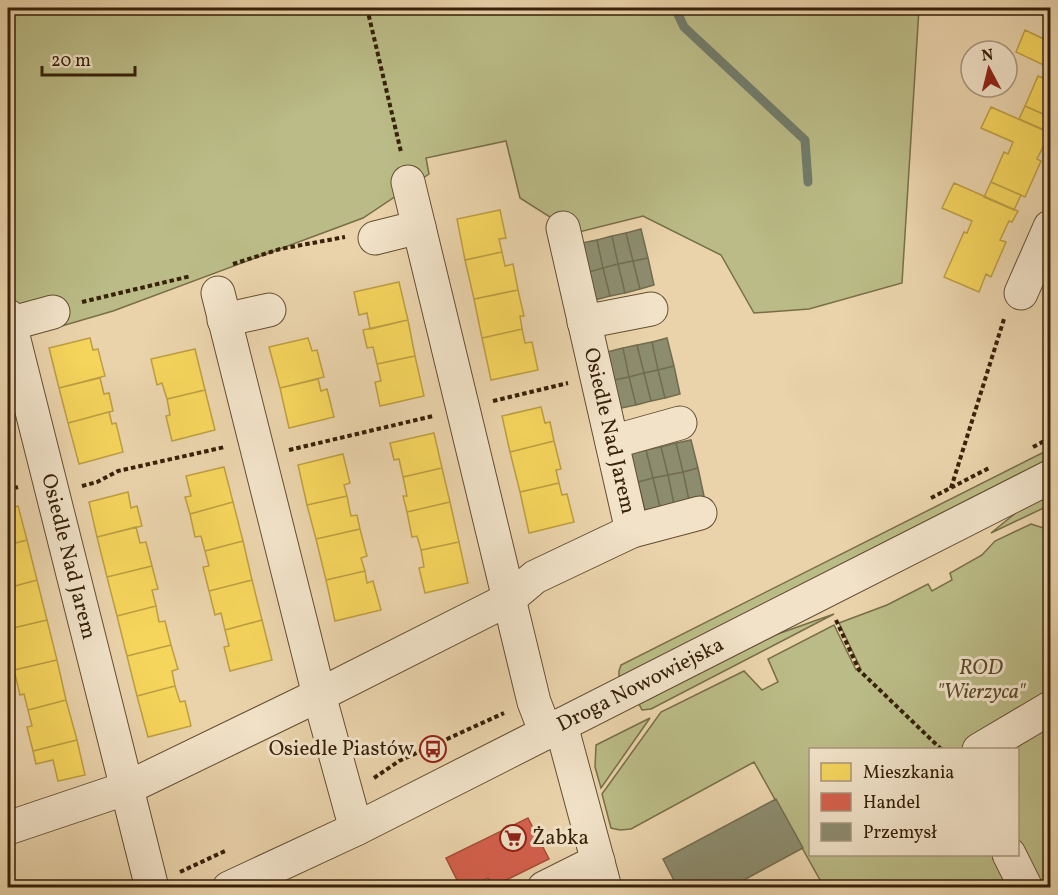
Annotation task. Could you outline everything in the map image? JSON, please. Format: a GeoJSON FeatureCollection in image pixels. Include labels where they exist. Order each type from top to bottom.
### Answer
{"type":"FeatureCollection","features":[{"type":"Feature","properties":{"kind":"street"},"geometry":{"type":"LineString","coordinates":[[408,182],[534,702],[554,729],[601,874],[544,888]]}},
{"type":"Feature","properties":{"kind":"street"},"geometry":{"type":"LineString","coordinates":[[375,238],[419,227]]}},
{"type":"Feature","properties":{"kind":"street"},"geometry":{"type":"LineString","coordinates":[[1021,293],[1050,227]]}},
{"type":"Feature","properties":{"kind":"street","name":"Osiedle Nad Jarem"},"geometry":{"type":"LineString","coordinates":[[8,828],[127,788],[509,599],[535,578],[632,531],[563,228]]}},
{"type":"Feature","properties":{"kind":"street"},"geometry":{"type":"LineString","coordinates":[[269,310],[221,307],[319,695],[356,829]]}},
{"type":"Feature","properties":{"kind":"street"},"geometry":{"type":"LineString","coordinates":[[584,322],[651,309]]}},
{"type":"Feature","properties":{"kind":"street","name":"Osiedle Nad Jarem"},"geometry":{"type":"LineString","coordinates":[[53,312],[8,320],[152,886]]}},
{"type":"Feature","properties":{"kind":"street"},"geometry":{"type":"LineString","coordinates":[[612,442],[680,423]]}},
{"type":"Feature","properties":{"kind":"street","name":"Droga Nowowiejska"},"geometry":{"type":"LineString","coordinates":[[228,888],[356,829],[1050,477]]}},
{"type":"Feature","properties":{"kind":"street"},"geometry":{"type":"LineString","coordinates":[[632,531],[700,513]]}},
{"type":"Feature","properties":{"kind":"street"},"geometry":{"type":"LineString","coordinates":[[982,748],[1050,708]]}},
{"type":"Feature","properties":{"kind":"street"},"geometry":{"type":"LineString","coordinates":[[1010,856],[1026,888]]}},
{"type":"Feature","properties":{"kind":"path"},"geometry":{"type":"LineString","coordinates":[[367,8],[408,182]]}},
{"type":"Feature","properties":{"kind":"path"},"geometry":{"type":"LineString","coordinates":[[951,488],[1010,299],[1021,293]]}},
{"type":"Feature","properties":{"kind":"path"},"geometry":{"type":"LineString","coordinates":[[52,493],[97,482],[118,471],[257,449],[463,409],[597,376]]}},
{"type":"Feature","properties":{"kind":"path"},"geometry":{"type":"LineString","coordinates":[[1031,448],[1050,438]]}},
{"type":"Feature","properties":{"kind":"path"},"geometry":{"type":"LineString","coordinates":[[930,499],[992,467]]}},
{"type":"Feature","properties":{"kind":"path"},"geometry":{"type":"LineString","coordinates":[[836,620],[859,669],[940,748]]}},
{"type":"Feature","properties":{"kind":"path"},"geometry":{"type":"LineString","coordinates":[[347,796],[399,761],[489,719],[534,702]]}},
{"type":"Feature","properties":{"kind":"path"},"geometry":{"type":"LineString","coordinates":[[152,886],[227,850]]}},
{"type":"Feature","properties":{"kind":"green space"},"geometry":{"type":"Polygon","coordinates":[[[8,8],[919,8],[902,283],[809,309],[754,313],[721,255],[643,216],[575,233],[520,198],[506,141],[426,158],[429,174],[363,218],[113,311],[38,333],[8,302],[8,8]]]}},
{"type":"Feature","properties":{"kind":"green space"},"geometry":{"type":"Polygon","coordinates":[[[1050,449],[1050,458],[619,677],[621,665],[1050,449]]]}},
{"type":"Feature","properties":{"kind":"green space"},"geometry":{"type":"Polygon","coordinates":[[[1046,497],[1050,505],[991,533],[1017,512],[1046,497]]]}},
{"type":"Feature","properties":{"kind":"green space","name":"ROD \"Wierzyca\""},"geometry":{"type":"Polygon","coordinates":[[[1031,524],[1050,530],[1050,887],[824,887],[754,762],[631,829],[611,828],[602,794],[661,712],[744,671],[762,690],[778,682],[768,659],[834,625],[856,670],[861,669],[839,623],[887,605],[928,584],[932,591],[952,580],[950,573],[982,555],[995,541],[1031,524]]]}},
{"type":"Feature","properties":{"kind":"green space"},"geometry":{"type":"Polygon","coordinates":[[[834,614],[651,709],[642,710],[639,704],[775,635],[834,614]]]}},
{"type":"Feature","properties":{"kind":"green space"},"geometry":{"type":"Polygon","coordinates":[[[650,718],[601,788],[595,767],[596,745],[650,718]]]}},
{"type":"Feature","properties":{"kind":"building: Mieszkania"},"geometry":{"type":"Polygon","coordinates":[[[1025,30],[1050,42],[1050,117],[1025,106],[1038,76],[1043,78],[1048,67],[1019,53],[1019,45],[1025,30]]]}},
{"type":"Feature","properties":{"kind":"building: Mieszkania"},"geometry":{"type":"Polygon","coordinates":[[[1025,106],[1050,117],[1049,132],[1019,119],[1025,106]]]}},
{"type":"Feature","properties":{"kind":"building: Mieszkania"},"geometry":{"type":"Polygon","coordinates":[[[991,107],[1050,133],[1047,149],[1043,147],[1037,159],[1041,161],[1025,197],[991,182],[1004,152],[1008,154],[1013,142],[981,128],[991,107]]]}},
{"type":"Feature","properties":{"kind":"building: Mieszkania"},"geometry":{"type":"Polygon","coordinates":[[[991,182],[1021,195],[1014,210],[984,197],[991,182]]]}},
{"type":"Feature","properties":{"kind":"building: Mieszkania"},"geometry":{"type":"Polygon","coordinates":[[[954,183],[1018,211],[1012,222],[1009,221],[1000,240],[1006,242],[991,277],[986,274],[979,292],[944,277],[964,232],[967,233],[972,221],[942,208],[954,183]]]}},
{"type":"Feature","properties":{"kind":"building: Mieszkania"},"geometry":{"type":"Polygon","coordinates":[[[500,210],[506,238],[499,239],[502,252],[465,260],[457,219],[500,210]]]}},
{"type":"Feature","properties":{"kind":"building: Mieszkania"},"geometry":{"type":"Polygon","coordinates":[[[502,252],[505,266],[513,264],[518,290],[474,299],[465,260],[502,252]]]}},
{"type":"Feature","properties":{"kind":"building: Mieszkania"},"geometry":{"type":"Polygon","coordinates":[[[399,282],[408,320],[370,329],[367,313],[359,315],[354,292],[399,282]]]}},
{"type":"Feature","properties":{"kind":"building: Mieszkania"},"geometry":{"type":"Polygon","coordinates":[[[518,290],[524,316],[520,316],[522,329],[482,338],[474,299],[518,290]]]}},
{"type":"Feature","properties":{"kind":"building: Mieszkania"},"geometry":{"type":"Polygon","coordinates":[[[408,320],[415,356],[377,364],[373,347],[367,348],[363,330],[408,320]]]}},
{"type":"Feature","properties":{"kind":"building: Mieszkania"},"geometry":{"type":"Polygon","coordinates":[[[522,329],[525,343],[532,342],[538,370],[491,380],[482,338],[522,329]]]}},
{"type":"Feature","properties":{"kind":"building: Mieszkania"},"geometry":{"type":"Polygon","coordinates":[[[90,338],[93,350],[98,349],[105,376],[59,388],[49,348],[90,338]]]}},
{"type":"Feature","properties":{"kind":"building: Mieszkania"},"geometry":{"type":"Polygon","coordinates":[[[308,338],[312,351],[317,350],[324,377],[280,388],[269,347],[308,338]]]}},
{"type":"Feature","properties":{"kind":"building: Mieszkania"},"geometry":{"type":"Polygon","coordinates":[[[195,349],[205,390],[167,399],[162,383],[157,385],[151,359],[195,349]]]}},
{"type":"Feature","properties":{"kind":"building: Mieszkania"},"geometry":{"type":"Polygon","coordinates":[[[415,356],[424,396],[380,406],[375,382],[381,381],[377,364],[415,356]]]}},
{"type":"Feature","properties":{"kind":"building: Mieszkania"},"geometry":{"type":"Polygon","coordinates":[[[100,378],[104,394],[109,393],[113,411],[68,423],[59,388],[100,378]]]}},
{"type":"Feature","properties":{"kind":"building: Mieszkania"},"geometry":{"type":"Polygon","coordinates":[[[318,379],[321,391],[327,389],[334,417],[289,428],[280,388],[318,379]]]}},
{"type":"Feature","properties":{"kind":"building: Mieszkania"},"geometry":{"type":"Polygon","coordinates":[[[205,390],[215,430],[172,441],[166,416],[170,415],[167,399],[205,390]]]}},
{"type":"Feature","properties":{"kind":"building: Mieszkania"},"geometry":{"type":"Polygon","coordinates":[[[541,407],[545,423],[550,422],[554,441],[510,452],[502,416],[541,407]]]}},
{"type":"Feature","properties":{"kind":"building: Mieszkania"},"geometry":{"type":"Polygon","coordinates":[[[109,412],[112,424],[116,423],[123,452],[79,464],[68,423],[109,412]]]}},
{"type":"Feature","properties":{"kind":"building: Mieszkania"},"geometry":{"type":"Polygon","coordinates":[[[434,433],[442,468],[403,477],[399,459],[394,460],[390,443],[434,433]]]}},
{"type":"Feature","properties":{"kind":"building: Mieszkania"},"geometry":{"type":"Polygon","coordinates":[[[554,441],[561,469],[556,470],[559,483],[520,492],[510,452],[554,441]]]}},
{"type":"Feature","properties":{"kind":"building: Mieszkania"},"geometry":{"type":"Polygon","coordinates":[[[343,454],[350,483],[344,485],[347,496],[307,505],[298,465],[343,454]]]}},
{"type":"Feature","properties":{"kind":"building: Mieszkania"},"geometry":{"type":"Polygon","coordinates":[[[224,467],[233,502],[190,514],[185,497],[191,496],[186,476],[224,467]]]}},
{"type":"Feature","properties":{"kind":"building: Mieszkania"},"geometry":{"type":"Polygon","coordinates":[[[442,468],[450,502],[407,512],[403,496],[407,496],[403,477],[442,468]]]}},
{"type":"Feature","properties":{"kind":"building: Mieszkania"},"geometry":{"type":"Polygon","coordinates":[[[559,483],[562,495],[567,494],[574,522],[529,533],[520,492],[559,483]]]}},
{"type":"Feature","properties":{"kind":"building: Mieszkania"},"geometry":{"type":"Polygon","coordinates":[[[128,492],[131,508],[137,506],[142,526],[97,537],[89,502],[128,492]]]}},
{"type":"Feature","properties":{"kind":"building: Mieszkania"},"geometry":{"type":"Polygon","coordinates":[[[347,496],[351,516],[357,515],[360,529],[316,539],[307,505],[347,496]]]}},
{"type":"Feature","properties":{"kind":"building: Mieszkania"},"geometry":{"type":"Polygon","coordinates":[[[233,502],[243,541],[205,551],[201,536],[195,537],[190,514],[233,502]]]}},
{"type":"Feature","properties":{"kind":"building: Mieszkania"},"geometry":{"type":"Polygon","coordinates":[[[450,502],[459,542],[421,550],[417,536],[412,537],[407,512],[450,502]]]}},
{"type":"Feature","properties":{"kind":"building: Mieszkania"},"geometry":{"type":"Polygon","coordinates":[[[18,506],[27,540],[8,545],[8,509],[18,506]]]}},
{"type":"Feature","properties":{"kind":"building: Mieszkania"},"geometry":{"type":"Polygon","coordinates":[[[136,527],[140,543],[146,542],[152,566],[107,577],[97,537],[136,527]]]}},
{"type":"Feature","properties":{"kind":"building: Mieszkania"},"geometry":{"type":"Polygon","coordinates":[[[360,529],[367,556],[361,558],[365,571],[326,580],[316,539],[360,529]]]}},
{"type":"Feature","properties":{"kind":"building: Mieszkania"},"geometry":{"type":"Polygon","coordinates":[[[27,540],[37,580],[8,588],[8,545],[27,540]]]}},
{"type":"Feature","properties":{"kind":"building: Mieszkania"},"geometry":{"type":"Polygon","coordinates":[[[243,541],[252,580],[209,591],[203,567],[209,566],[205,551],[243,541]]]}},
{"type":"Feature","properties":{"kind":"building: Mieszkania"},"geometry":{"type":"Polygon","coordinates":[[[459,542],[468,583],[425,593],[419,568],[424,567],[421,550],[459,542]]]}},
{"type":"Feature","properties":{"kind":"building: Mieszkania"},"geometry":{"type":"Polygon","coordinates":[[[152,566],[158,589],[152,590],[156,606],[117,616],[107,577],[152,566]]]}},
{"type":"Feature","properties":{"kind":"building: Mieszkania"},"geometry":{"type":"Polygon","coordinates":[[[365,571],[367,583],[373,581],[381,610],[335,621],[326,580],[365,571]]]}},
{"type":"Feature","properties":{"kind":"building: Mieszkania"},"geometry":{"type":"Polygon","coordinates":[[[37,580],[47,620],[9,629],[8,588],[37,580]]]}},
{"type":"Feature","properties":{"kind":"building: Mieszkania"},"geometry":{"type":"Polygon","coordinates":[[[252,580],[262,620],[225,630],[221,613],[215,615],[209,591],[252,580]]]}},
{"type":"Feature","properties":{"kind":"building: Mieszkania"},"geometry":{"type":"Polygon","coordinates":[[[156,606],[159,622],[165,621],[171,645],[127,656],[117,616],[156,606]]]}},
{"type":"Feature","properties":{"kind":"building: Mieszkania"},"geometry":{"type":"Polygon","coordinates":[[[47,620],[57,660],[14,670],[8,646],[13,645],[9,629],[47,620]]]}},
{"type":"Feature","properties":{"kind":"building: Mieszkania"},"geometry":{"type":"Polygon","coordinates":[[[262,620],[272,660],[230,671],[224,647],[229,646],[225,630],[262,620]]]}},
{"type":"Feature","properties":{"kind":"building: Mieszkania"},"geometry":{"type":"Polygon","coordinates":[[[171,645],[178,669],[172,671],[175,686],[137,696],[127,656],[171,645]]]}},
{"type":"Feature","properties":{"kind":"building: Mieszkania"},"geometry":{"type":"Polygon","coordinates":[[[57,660],[66,700],[28,710],[24,694],[20,695],[14,670],[57,660]]]}},
{"type":"Feature","properties":{"kind":"building: Mieszkania"},"geometry":{"type":"Polygon","coordinates":[[[175,686],[180,702],[185,701],[191,726],[148,737],[137,696],[175,686]]]}},
{"type":"Feature","properties":{"kind":"building: Mieszkania"},"geometry":{"type":"Polygon","coordinates":[[[66,700],[77,740],[33,751],[27,727],[32,726],[28,710],[66,700]]]}},
{"type":"Feature","properties":{"kind":"building: Mieszkania"},"geometry":{"type":"Polygon","coordinates":[[[77,740],[85,775],[58,781],[53,760],[36,764],[33,751],[77,740]]]}},
{"type":"Feature","properties":{"kind":"building: Handel","name":"Żabka"},"geometry":{"type":"Polygon","coordinates":[[[528,818],[549,859],[492,887],[488,878],[469,888],[461,888],[446,858],[528,818]]]}},
{"type":"Feature","properties":{"kind":"building: Przemysł"},"geometry":{"type":"Polygon","coordinates":[[[641,229],[648,258],[633,261],[626,233],[641,229]]]}},
{"type":"Feature","properties":{"kind":"building: Przemysł"},"geometry":{"type":"Polygon","coordinates":[[[626,233],[633,261],[618,264],[612,236],[626,233]]]}},
{"type":"Feature","properties":{"kind":"building: Przemysł"},"geometry":{"type":"Polygon","coordinates":[[[612,236],[618,264],[603,268],[597,240],[612,236]]]}},
{"type":"Feature","properties":{"kind":"building: Przemysł"},"geometry":{"type":"Polygon","coordinates":[[[597,240],[603,268],[589,272],[582,243],[597,240]]]}},
{"type":"Feature","properties":{"kind":"building: Przemysł"},"geometry":{"type":"Polygon","coordinates":[[[648,258],[654,285],[640,289],[633,261],[648,258]]]}},
{"type":"Feature","properties":{"kind":"building: Przemysł"},"geometry":{"type":"Polygon","coordinates":[[[633,261],[640,289],[625,293],[618,264],[633,261]]]}},
{"type":"Feature","properties":{"kind":"building: Przemysł"},"geometry":{"type":"Polygon","coordinates":[[[618,264],[625,293],[610,296],[603,268],[618,264]]]}},
{"type":"Feature","properties":{"kind":"building: Przemysł"},"geometry":{"type":"Polygon","coordinates":[[[603,268],[610,296],[595,300],[589,272],[603,268]]]}},
{"type":"Feature","properties":{"kind":"building: Przemysł"},"geometry":{"type":"Polygon","coordinates":[[[667,338],[674,366],[658,370],[652,342],[667,338]]]}},
{"type":"Feature","properties":{"kind":"building: Przemysł"},"geometry":{"type":"Polygon","coordinates":[[[652,342],[658,370],[644,373],[637,345],[652,342]]]}},
{"type":"Feature","properties":{"kind":"building: Przemysł"},"geometry":{"type":"Polygon","coordinates":[[[637,345],[644,373],[629,377],[623,348],[637,345]]]}},
{"type":"Feature","properties":{"kind":"building: Przemysł"},"geometry":{"type":"Polygon","coordinates":[[[623,348],[629,377],[614,380],[607,352],[623,348]]]}},
{"type":"Feature","properties":{"kind":"building: Przemysł"},"geometry":{"type":"Polygon","coordinates":[[[674,366],[680,394],[665,398],[658,370],[674,366]]]}},
{"type":"Feature","properties":{"kind":"building: Przemysł"},"geometry":{"type":"Polygon","coordinates":[[[658,370],[665,398],[651,401],[644,373],[658,370]]]}},
{"type":"Feature","properties":{"kind":"building: Przemysł"},"geometry":{"type":"Polygon","coordinates":[[[644,373],[651,401],[636,405],[629,377],[644,373]]]}},
{"type":"Feature","properties":{"kind":"building: Przemysł"},"geometry":{"type":"Polygon","coordinates":[[[629,377],[636,405],[621,408],[614,380],[629,377]]]}},
{"type":"Feature","properties":{"kind":"building: Przemysł"},"geometry":{"type":"Polygon","coordinates":[[[691,440],[698,468],[683,472],[676,443],[691,440]]]}},
{"type":"Feature","properties":{"kind":"building: Przemysł"},"geometry":{"type":"Polygon","coordinates":[[[676,443],[683,472],[668,475],[661,447],[676,443]]]}},
{"type":"Feature","properties":{"kind":"building: Przemysł"},"geometry":{"type":"Polygon","coordinates":[[[661,447],[668,475],[653,478],[646,450],[661,447]]]}},
{"type":"Feature","properties":{"kind":"building: Przemysł"},"geometry":{"type":"Polygon","coordinates":[[[646,450],[653,478],[638,482],[631,454],[646,450]]]}},
{"type":"Feature","properties":{"kind":"building: Przemysł"},"geometry":{"type":"Polygon","coordinates":[[[698,468],[704,496],[689,500],[683,472],[698,468]]]}},
{"type":"Feature","properties":{"kind":"building: Przemysł"},"geometry":{"type":"Polygon","coordinates":[[[683,472],[689,500],[674,504],[668,475],[683,472]]]}},
{"type":"Feature","properties":{"kind":"building: Przemysł"},"geometry":{"type":"Polygon","coordinates":[[[668,475],[674,504],[660,507],[653,478],[668,475]]]}},
{"type":"Feature","properties":{"kind":"building: Przemysł"},"geometry":{"type":"Polygon","coordinates":[[[653,478],[660,507],[645,510],[638,482],[653,478]]]}},
{"type":"Feature","properties":{"kind":"building: Przemysł"},"geometry":{"type":"Polygon","coordinates":[[[776,799],[803,848],[729,888],[678,888],[663,859],[776,799]]]}},
{"type":"Feature","properties":{"kind":"building: Przemysł"},"geometry":{"type":"Polygon","coordinates":[[[820,881],[824,888],[810,888],[820,881]]]}},
{"type":"Feature","properties":{"kind":"waterway"},"geometry":{"type":"LineString","coordinates":[[675,8],[684,27],[805,140],[808,182]]}},
{"type":"Feature","properties":{"kind":"place","name":"Osiedle Piastów"},"geometry":{"type":"Point","coordinates":[433,749]}},
{"type":"Feature","properties":{"kind":"place","name":"Żabka"},"geometry":{"type":"Point","coordinates":[513,838]}}]}
